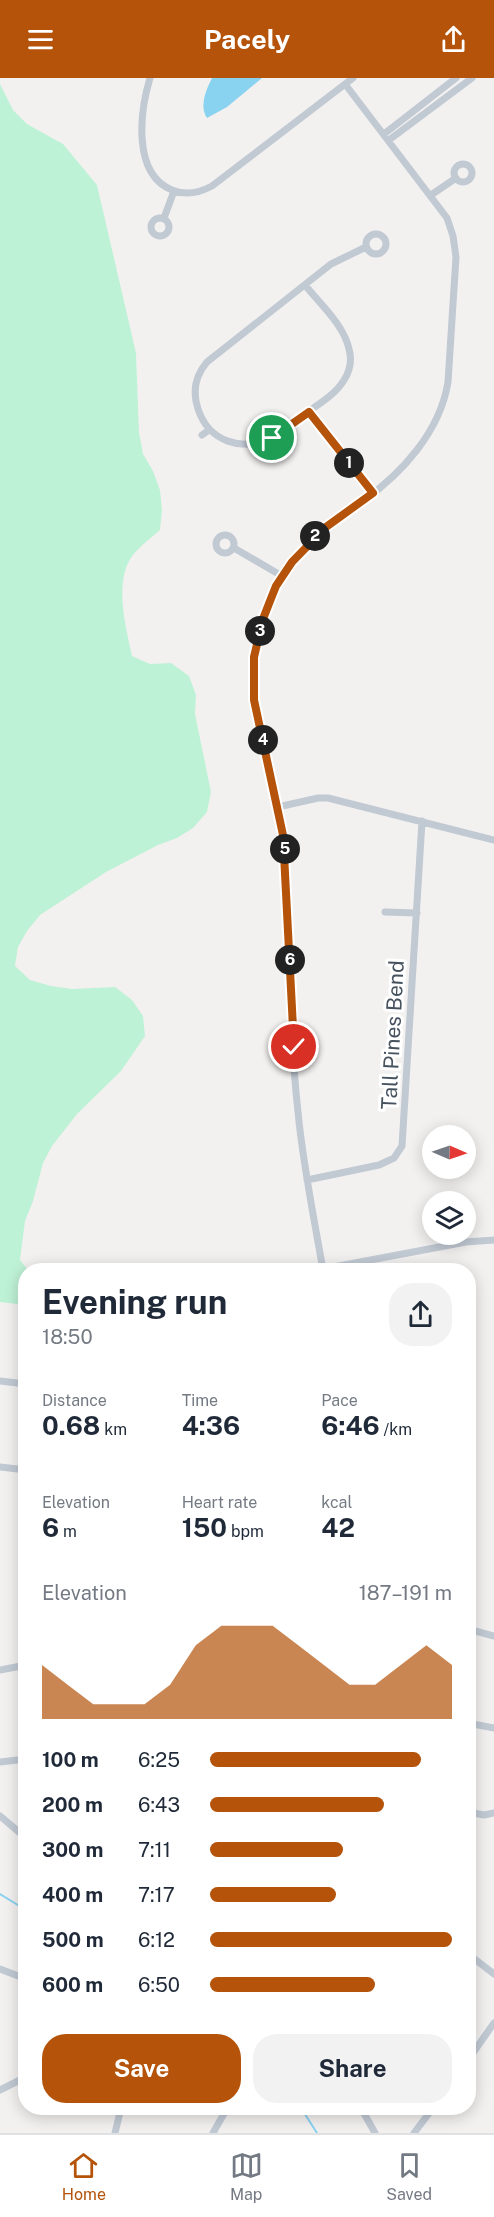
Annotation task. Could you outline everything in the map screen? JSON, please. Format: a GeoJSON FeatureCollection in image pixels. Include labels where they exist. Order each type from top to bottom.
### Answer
{"type":"FeatureCollection","features":[{"type":"Feature","properties":{"kind":"street"},"geometry":{"type":"LineString","coordinates":[[150,78],[142,117],[146,157],[153,176],[166,188],[196,193],[212,186],[353,78]]}},
{"type":"Feature","properties":{"kind":"street"},"geometry":{"type":"LineString","coordinates":[[384,134],[456,78]]}},
{"type":"Feature","properties":{"kind":"street"},"geometry":{"type":"LineString","coordinates":[[389,140],[471,78]]}},
{"type":"Feature","properties":{"kind":"street"},"geometry":{"type":"LineString","coordinates":[[322,1263],[298,1111],[285,849],[278,807],[258,722],[253,678],[254,657],[263,619],[282,576],[315,536],[398,473],[410,459],[436,418],[446,394],[450,367],[455,246],[447,218],[345,84]]}},
{"type":"Feature","properties":{"kind":"street"},"geometry":{"type":"LineString","coordinates":[[431,195],[456,178]]}},
{"type":"Feature","properties":{"kind":"street"},"geometry":{"type":"LineString","coordinates":[[164,218],[174,191]]}},
{"type":"Feature","properties":{"kind":"street"},"geometry":{"type":"LineString","coordinates":[[305,285],[346,338],[350,355],[348,373],[343,382],[309,412],[277,435],[252,444],[231,443],[216,436],[201,417],[195,399],[196,382],[201,368],[305,285],[336,261],[366,247]]}},
{"type":"Feature","properties":{"kind":"street"},"geometry":{"type":"LineString","coordinates":[[309,412],[373,493]]}},
{"type":"Feature","properties":{"kind":"street"},"geometry":{"type":"LineString","coordinates":[[202,435],[209,430]]}},
{"type":"Feature","properties":{"kind":"street"},"geometry":{"type":"LineString","coordinates":[[234,548],[282,576]]}},
{"type":"Feature","properties":{"kind":"street"},"geometry":{"type":"LineString","coordinates":[[278,807],[328,798],[494,840]]}},
{"type":"Feature","properties":{"kind":"street","name":"Tall Pines Bend"},"geometry":{"type":"LineString","coordinates":[[307,1180],[379,1165],[394,1158],[402,1146],[422,821]]}},
{"type":"Feature","properties":{"kind":"street"},"geometry":{"type":"LineString","coordinates":[[385,912],[417,913]]}},
{"type":"Feature","properties":{"kind":"street"},"geometry":{"type":"LineString","coordinates":[[359,1263],[494,1239]]}},
{"type":"Feature","properties":{"kind":"street"},"geometry":{"type":"LineString","coordinates":[[0,1381],[18,1383]]}},
{"type":"Feature","properties":{"kind":"street"},"geometry":{"type":"LineString","coordinates":[[0,1467],[18,1469]]}},
{"type":"Feature","properties":{"kind":"street"},"geometry":{"type":"LineString","coordinates":[[476,1631],[494,1636]]}},
{"type":"Feature","properties":{"kind":"street"},"geometry":{"type":"LineString","coordinates":[[0,1670],[18,1667]]}},
{"type":"Feature","properties":{"kind":"street"},"geometry":{"type":"LineString","coordinates":[[476,1725],[494,1728]]}},
{"type":"Feature","properties":{"kind":"street"},"geometry":{"type":"LineString","coordinates":[[0,1762],[18,1760]]}},
{"type":"Feature","properties":{"kind":"street"},"geometry":{"type":"LineString","coordinates":[[476,1814],[484,1815],[494,1812]]}},
{"type":"Feature","properties":{"kind":"street"},"geometry":{"type":"LineString","coordinates":[[0,1816],[18,1831]]}},
{"type":"Feature","properties":{"kind":"street"},"geometry":{"type":"LineString","coordinates":[[476,1960],[494,1974]]}},
{"type":"Feature","properties":{"kind":"street"},"geometry":{"type":"LineString","coordinates":[[0,1969],[18,1976]]}},
{"type":"Feature","properties":{"kind":"street"},"geometry":{"type":"LineString","coordinates":[[476,2049],[494,2023]]}},
{"type":"Feature","properties":{"kind":"street"},"geometry":{"type":"LineString","coordinates":[[0,2090],[18,2081]]}},
{"type":"Feature","properties":{"kind":"street"},"geometry":{"type":"LineString","coordinates":[[115,2133],[119,2115]]}},
{"type":"Feature","properties":{"kind":"street"},"geometry":{"type":"LineString","coordinates":[[213,2133],[223,2115]]}},
{"type":"Feature","properties":{"kind":"street"},"geometry":{"type":"LineString","coordinates":[[365,2115],[375,2133]]}},
{"type":"Feature","properties":{"kind":"street"},"geometry":{"type":"LineString","coordinates":[[414,2133],[428,2115]]}},
{"type":"Feature","properties":{"kind":"green space"},"geometry":{"type":"Polygon","coordinates":[[[0,84],[13,110],[27,124],[63,144],[97,185],[136,353],[139,432],[143,454],[160,490],[162,510],[160,530],[142,545],[127,566],[122,591],[127,632],[132,656],[150,664],[171,663],[189,676],[196,695],[195,714],[211,792],[207,812],[193,828],[106,872],[40,915],[18,947],[15,966],[30,980],[72,989],[115,987],[132,1000],[143,1016],[145,1036],[121,1071],[77,1114],[52,1146],[43,1163],[25,1221],[20,1260],[22,1263],[18,1263],[18,1304],[0,1302],[0,84]]]}},
{"type":"Feature","properties":{"kind":"water"},"geometry":{"type":"Polygon","coordinates":[[[212,78],[262,78],[227,107],[207,118],[203,103],[212,78]]]}},
{"type":"Feature","properties":{"kind":"waterway"},"geometry":{"type":"LineString","coordinates":[[0,1894],[18,1905]]}},
{"type":"Feature","properties":{"kind":"waterway"},"geometry":{"type":"LineString","coordinates":[[305,2115],[317,2133]]}},
{"type":"Feature","properties":{"kind":"route"},"geometry":{"type":"LineString","coordinates":[[272,438],[309,412],[373,493],[315,536],[292,562],[276,586],[263,619],[254,657],[254,700],[283,835],[294,1047]]}}]}
